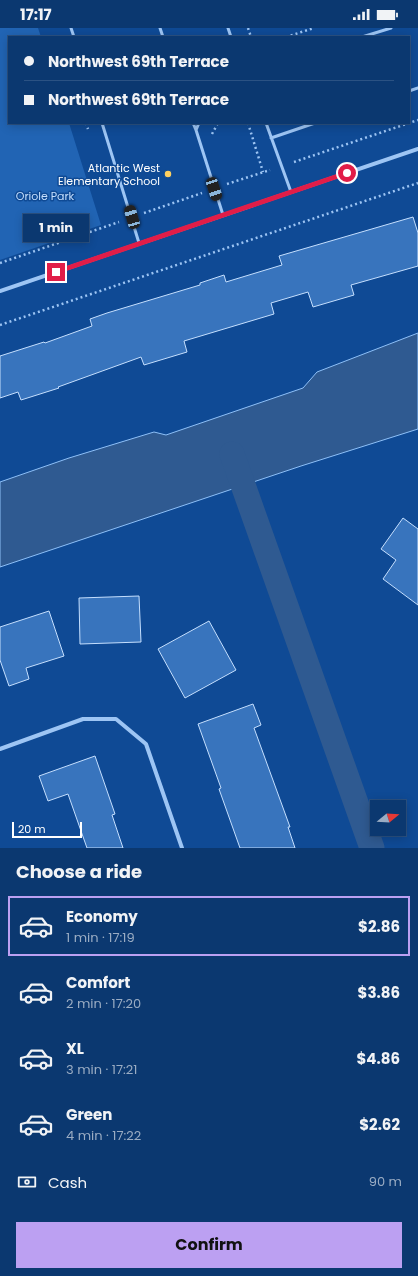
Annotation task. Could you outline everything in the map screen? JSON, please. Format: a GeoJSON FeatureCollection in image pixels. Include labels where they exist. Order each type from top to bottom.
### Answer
{"type":"FeatureCollection","features":[{"type":"Feature","properties":{"kind":"street"},"geometry":{"type":"LineString","coordinates":[[0,291],[418,149]]}},
{"type":"Feature","properties":{"kind":"street"},"geometry":{"type":"LineString","coordinates":[[0,749],[83,719],[116,719],[146,744],[182,848]]}},
{"type":"Feature","properties":{"kind":"lane"},"geometry":{"type":"LineString","coordinates":[[365,36],[391,28]]}},
{"type":"Feature","properties":{"kind":"lane"},"geometry":{"type":"LineString","coordinates":[[102,124],[139,243]]}},
{"type":"Feature","properties":{"kind":"lane"},"geometry":{"type":"LineString","coordinates":[[193,124],[222,215]]}},
{"type":"Feature","properties":{"kind":"lane"},"geometry":{"type":"LineString","coordinates":[[196,130],[199,124]]}},
{"type":"Feature","properties":{"kind":"lane"},"geometry":{"type":"LineString","coordinates":[[266,124],[291,192]]}},
{"type":"Feature","properties":{"kind":"lane"},"geometry":{"type":"LineString","coordinates":[[271,138],[312,124]]}},
{"type":"Feature","properties":{"kind":"path"},"geometry":{"type":"LineString","coordinates":[[289,36],[314,28]]}},
{"type":"Feature","properties":{"kind":"path"},"geometry":{"type":"LineString","coordinates":[[248,124],[263,172]]}},
{"type":"Feature","properties":{"kind":"path"},"geometry":{"type":"LineString","coordinates":[[0,325],[418,183]]}},
{"type":"Feature","properties":{"kind":"green space","name":"Oriole Park"},"geometry":{"type":"Polygon","coordinates":[[[0,28],[38,28],[41,36],[8,36],[8,124],[69,124],[101,225],[0,260],[0,28]]]}},
{"type":"Feature","properties":{"kind":"shaded area"},"geometry":{"type":"Polygon","coordinates":[[[418,333],[418,429],[301,466],[0,567],[0,482],[69,458],[154,432],[166,435],[303,388],[317,372],[418,333]]]}},
{"type":"Feature","properties":{"kind":"building"},"geometry":{"type":"Polygon","coordinates":[[[413,217],[418,233],[418,266],[351,285],[354,295],[313,307],[308,292],[271,303],[274,314],[184,341],[187,352],[144,365],[141,357],[58,387],[59,388],[21,400],[18,392],[0,398],[0,356],[44,342],[45,343],[92,326],[90,319],[107,313],[200,285],[200,283],[224,275],[226,282],[282,265],[279,256],[413,217]]]}},
{"type":"Feature","properties":{"kind":"building"},"geometry":{"type":"Polygon","coordinates":[[[403,518],[418,529],[418,605],[383,579],[396,560],[381,549],[403,518]]]}},
{"type":"Feature","properties":{"kind":"building"},"geometry":{"type":"Polygon","coordinates":[[[139,596],[141,642],[80,644],[79,598],[139,596]]]}},
{"type":"Feature","properties":{"kind":"building"},"geometry":{"type":"Polygon","coordinates":[[[49,611],[64,656],[26,668],[29,679],[9,686],[0,660],[0,627],[49,611]]]}},
{"type":"Feature","properties":{"kind":"building"},"geometry":{"type":"Polygon","coordinates":[[[209,621],[236,670],[185,698],[158,649],[209,621]]]}},
{"type":"Feature","properties":{"kind":"building"},"geometry":{"type":"Polygon","coordinates":[[[253,704],[261,725],[254,728],[290,827],[288,827],[295,848],[240,848],[219,789],[221,788],[198,724],[253,704]]]}},
{"type":"Feature","properties":{"kind":"building"},"geometry":{"type":"Polygon","coordinates":[[[95,756],[115,814],[112,815],[123,848],[87,848],[68,794],[48,801],[39,776],[95,756]]]}},
{"type":"Feature","properties":{"kind":"waterway"},"geometry":{"type":"LineString","coordinates":[[232,454],[372,848]]}},
{"type":"Feature","properties":{"kind":"place","name":"Atlantic West Elementary School"},"geometry":{"type":"Point","coordinates":[168,174]}},
{"type":"Feature","properties":{"kind":"route"},"geometry":{"type":"LineString","coordinates":[[56,272],[347,173]]}}]}
